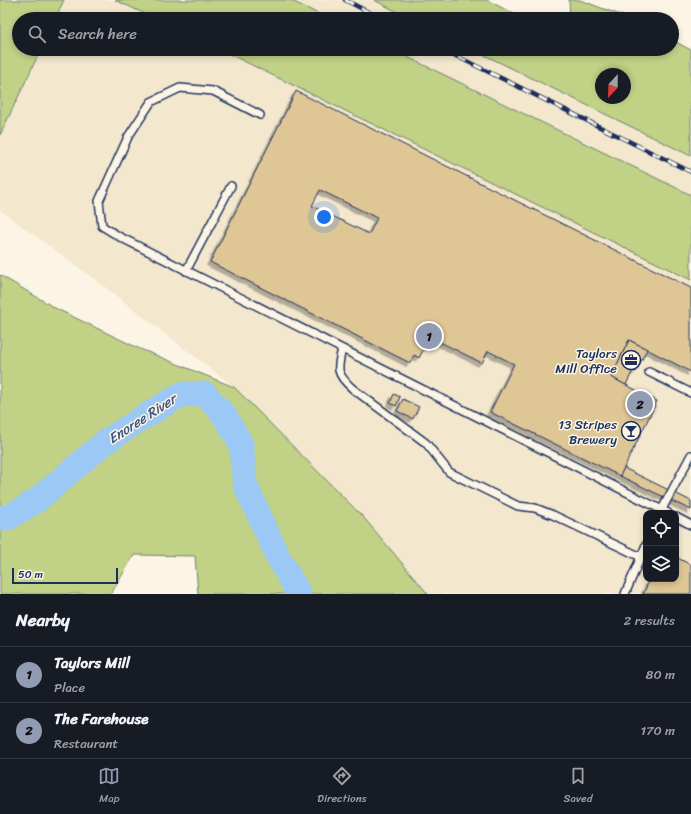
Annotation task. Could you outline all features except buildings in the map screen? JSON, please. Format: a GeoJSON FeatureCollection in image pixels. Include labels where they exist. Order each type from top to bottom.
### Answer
{"type":"FeatureCollection","features":[{"type":"Feature","properties":{"kind":"lane"},"geometry":{"type":"LineString","coordinates":[[260,115],[213,91],[180,88],[151,102],[128,137],[99,201],[102,226],[186,271],[659,510]]}},
{"type":"Feature","properties":{"kind":"lane"},"geometry":{"type":"LineString","coordinates":[[186,271],[231,186]]}},
{"type":"Feature","properties":{"kind":"lane"},"geometry":{"type":"LineString","coordinates":[[342,349],[338,368],[342,380],[426,443],[449,472],[518,506],[535,508],[642,557]]}},
{"type":"Feature","properties":{"kind":"lane"},"geometry":{"type":"LineString","coordinates":[[649,372],[691,393]]}},
{"type":"Feature","properties":{"kind":"lane"},"geometry":{"type":"LineString","coordinates":[[664,510],[691,455]]}},
{"type":"Feature","properties":{"kind":"lane"},"geometry":{"type":"LineString","coordinates":[[679,519],[691,525]]}},
{"type":"Feature","properties":{"kind":"lane"},"geometry":{"type":"LineString","coordinates":[[625,594],[646,546]]}},
{"type":"Feature","properties":{"kind":"shaded area"},"geometry":{"type":"Polygon","coordinates":[[[64,0],[115,0],[141,12],[58,12],[64,0]]]}},
{"type":"Feature","properties":{"kind":"shaded area"},"geometry":{"type":"Polygon","coordinates":[[[290,0],[374,0],[397,12],[315,12],[290,0]]]}},
{"type":"Feature","properties":{"kind":"shaded area"},"geometry":{"type":"Polygon","coordinates":[[[38,56],[233,56],[691,280],[691,594],[428,594],[364,518],[234,387],[101,284],[0,210],[0,135],[38,56]]]}},
{"type":"Feature","properties":{"kind":"shaded area"},"geometry":{"type":"Polygon","coordinates":[[[405,56],[486,56],[691,156],[691,195],[405,56]]]}},
{"type":"Feature","properties":{"kind":"green space"},"geometry":{"type":"Polygon","coordinates":[[[0,0],[64,0],[58,12],[12,12],[12,56],[38,56],[0,135],[0,0]]]}},
{"type":"Feature","properties":{"kind":"green space"},"geometry":{"type":"Polygon","coordinates":[[[115,0],[290,0],[315,12],[141,12],[115,0]]]}},
{"type":"Feature","properties":{"kind":"green space"},"geometry":{"type":"Polygon","coordinates":[[[374,0],[487,0],[510,12],[397,12],[374,0]]]}},
{"type":"Feature","properties":{"kind":"green space"},"geometry":{"type":"Polygon","coordinates":[[[569,0],[580,0],[612,12],[570,12],[569,0]]]}},
{"type":"Feature","properties":{"kind":"green space"},"geometry":{"type":"Polygon","coordinates":[[[679,44],[691,50],[691,156],[486,56],[679,56],[679,44]]]}},
{"type":"Feature","properties":{"kind":"green space"},"geometry":{"type":"Polygon","coordinates":[[[233,56],[405,56],[691,195],[691,280],[233,56]]]}},
{"type":"Feature","properties":{"kind":"green space"},"geometry":{"type":"Polygon","coordinates":[[[0,275],[55,308],[138,348],[234,387],[364,518],[428,594],[198,594],[195,556],[134,555],[111,594],[0,594],[0,275]]]}},
{"type":"Feature","properties":{"kind":"waterway","name":"Enoree River"},"geometry":{"type":"LineString","coordinates":[[0,517],[6,519],[36,501],[105,442],[147,415],[182,394],[205,394],[225,416],[241,444],[245,484],[278,557],[299,594]]}},
{"type":"Feature","properties":{"kind":"railway"},"geometry":{"type":"LineString","coordinates":[[345,0],[368,12]]}},
{"type":"Feature","properties":{"kind":"railway"},"geometry":{"type":"LineString","coordinates":[[456,56],[691,172]]}},
{"type":"Feature","properties":{"kind":"place","name":"Taylors Mill"},"geometry":{"type":"Point","coordinates":[429,336]}},
{"type":"Feature","properties":{"kind":"place","name":"Taylors Mill Office"},"geometry":{"type":"Point","coordinates":[631,360]}},
{"type":"Feature","properties":{"kind":"place","name":"The Farehouse"},"geometry":{"type":"Point","coordinates":[640,404]}},
{"type":"Feature","properties":{"kind":"place","name":"13 Stripes Brewery"},"geometry":{"type":"Point","coordinates":[631,431]}}]}
